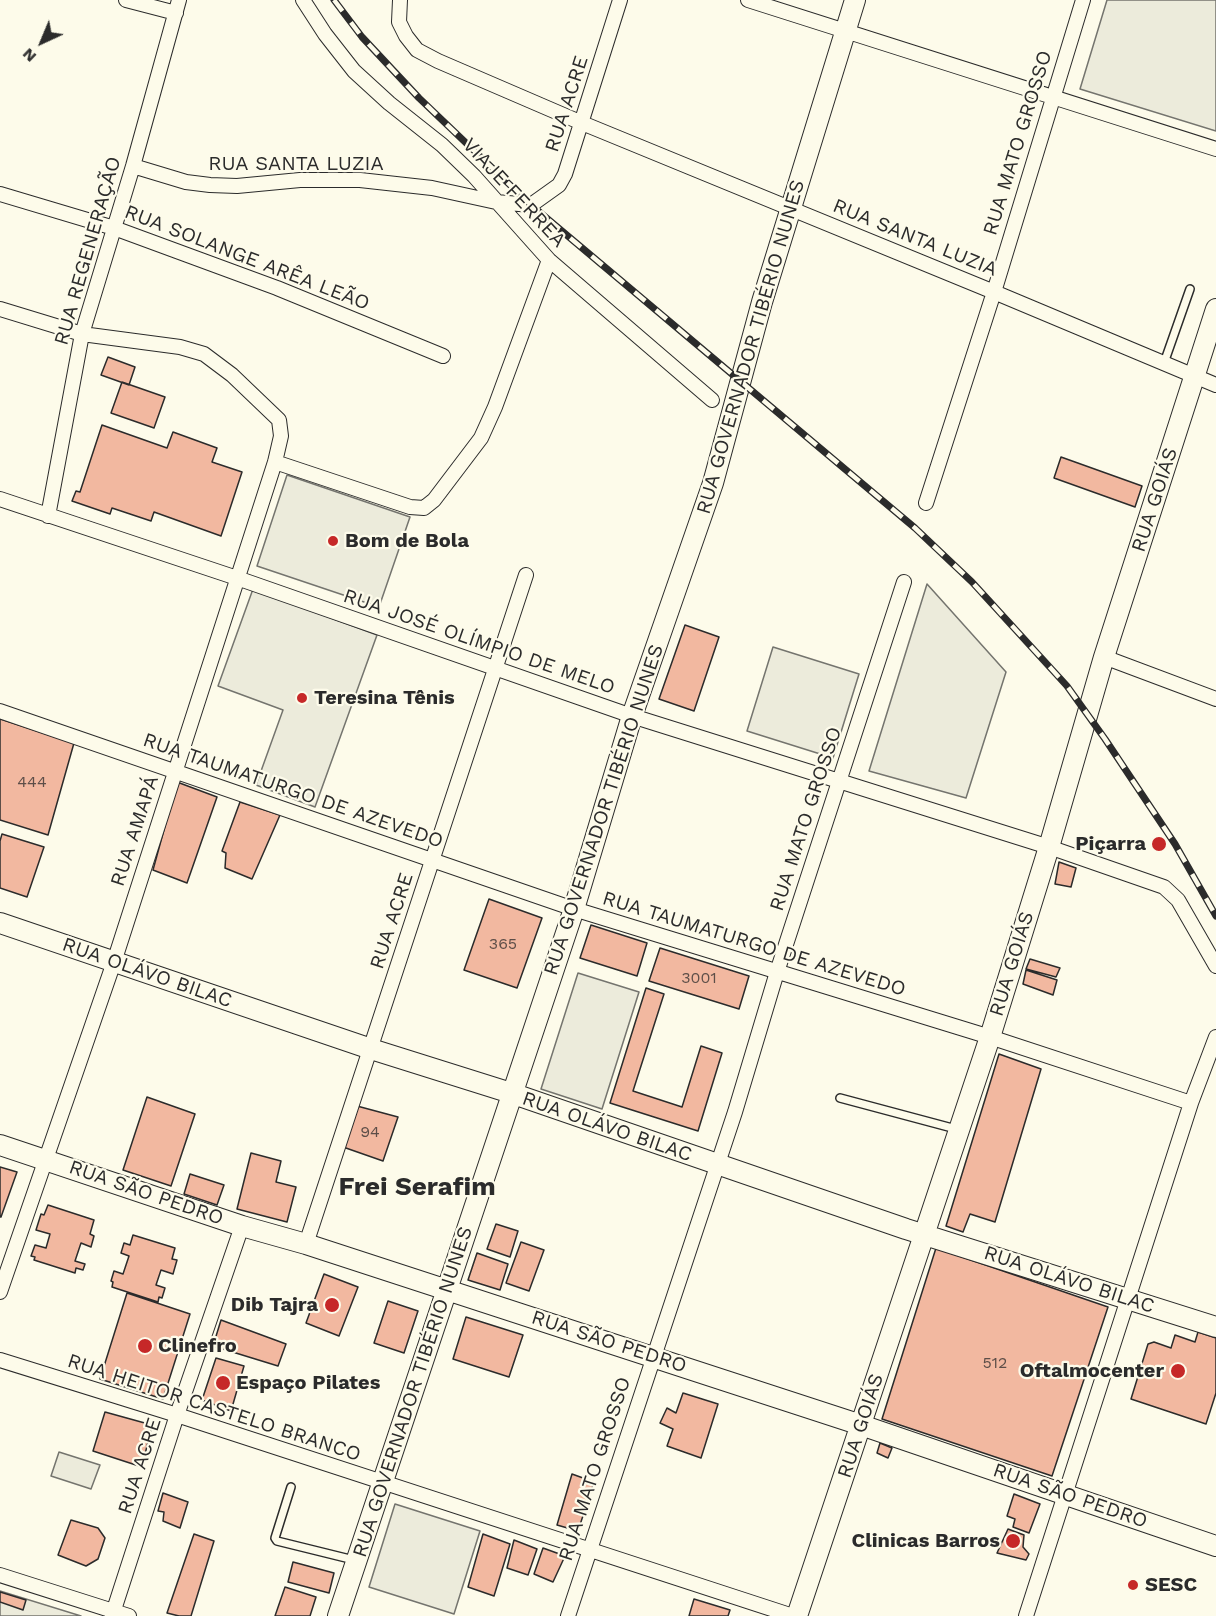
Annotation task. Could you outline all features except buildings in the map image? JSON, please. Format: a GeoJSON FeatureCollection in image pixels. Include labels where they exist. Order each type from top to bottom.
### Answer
{"type":"FeatureCollection","features":[{"type":"Feature","properties":{"kind":"street"},"geometry":{"type":"LineString","coordinates":[[126,0],[178,7]]}},
{"type":"Feature","properties":{"kind":"street","name":"VIAJE FERREA"},"geometry":{"type":"LineString","coordinates":[[303,0],[325,34],[354,70],[389,103],[442,145],[474,176],[549,260],[712,400]]}},
{"type":"Feature","properties":{"kind":"street","name":"RUA SANTA LUZIA"},"geometry":{"type":"LineString","coordinates":[[400,0],[399,22],[406,36],[417,50],[438,61],[582,123],[1216,385]]}},
{"type":"Feature","properties":{"kind":"street","name":"RUA ACRE"},"geometry":{"type":"LineString","coordinates":[[531,205],[559,185],[565,174],[620,0]]}},
{"type":"Feature","properties":{"kind":"street"},"geometry":{"type":"LineString","coordinates":[[748,0],[1216,149]]}},
{"type":"Feature","properties":{"kind":"street","name":"RUA GOVERNADOR TIBÉRIO NUNES"},"geometry":{"type":"LineString","coordinates":[[338,1616],[574,909],[632,716],[713,483],[762,302],[855,0]]}},
{"type":"Feature","properties":{"kind":"street","name":"RUA MATO GROSSO"},"geometry":{"type":"LineString","coordinates":[[926,503],[994,292],[1083,0]]}},
{"type":"Feature","properties":{"kind":"street","name":"RUA REGENERAÇÃO"},"geometry":{"type":"LineString","coordinates":[[48,516],[82,334],[178,7]]}},
{"type":"Feature","properties":{"kind":"street","name":"RUA SANTA LUZIA"},"geometry":{"type":"LineString","coordinates":[[133,166],[186,182],[210,185],[237,186],[300,180],[360,180],[432,189],[496,202],[531,205]]}},
{"type":"Feature","properties":{"kind":"street","name":"RUA SOLANGE ARÊA LEÃO"},"geometry":{"type":"LineString","coordinates":[[0,194],[114,228],[277,288],[443,356]]}},
{"type":"Feature","properties":{"kind":"street"},"geometry":{"type":"LineString","coordinates":[[274,462],[369,495],[410,507],[424,508],[434,500],[481,438],[495,407],[549,260]]}},
{"type":"Feature","properties":{"kind":"street"},"geometry":{"type":"LineString","coordinates":[[0,309],[82,334]]}},
{"type":"Feature","properties":{"kind":"street","name":"RUA GOIÁS"},"geometry":{"type":"LineString","coordinates":[[795,1616],[990,1037],[1049,847],[1104,657],[1216,309]]}},
{"type":"Feature","properties":{"kind":"street","name":"RUA AMAPÁ"},"geometry":{"type":"LineString","coordinates":[[0,1292],[114,962],[281,436],[279,420],[232,375],[204,354],[180,347],[82,334]]}},
{"type":"Feature","properties":{"kind":"street"},"geometry":{"type":"LineString","coordinates":[[0,499],[0,506]]}},
{"type":"Feature","properties":{"kind":"street","name":"RUA JOSÉ OLÍMPIO DE MELO"},"geometry":{"type":"LineString","coordinates":[[0,499],[237,578],[632,716],[1049,847],[1164,887],[1178,900],[1216,966]]}},
{"type":"Feature","properties":{"kind":"street","name":"RUA ACRE"},"geometry":{"type":"LineString","coordinates":[[306,1244],[526,575]]}},
{"type":"Feature","properties":{"kind":"street","name":"RUA MATO GROSSO"},"geometry":{"type":"LineString","coordinates":[[568,1616],[735,1112],[777,972],[904,582]]}},
{"type":"Feature","properties":{"kind":"street"},"geometry":{"type":"LineString","coordinates":[[1104,657],[1216,699]]}},
{"type":"Feature","properties":{"kind":"street","name":"RUA TAUMATURGO DE AZEVEDO"},"geometry":{"type":"LineString","coordinates":[[0,711],[574,909],[990,1037],[1191,1104]]}},
{"type":"Feature","properties":{"kind":"street","name":"RUA OLÁVO BILAC"},"geometry":{"type":"LineString","coordinates":[[0,923],[371,1049],[511,1093],[924,1234],[1216,1327]]}},
{"type":"Feature","properties":{"kind":"street"},"geometry":{"type":"LineString","coordinates":[[1026,1616],[1191,1104],[1216,1037]]}},
{"type":"Feature","properties":{"kind":"street","name":"RUA SÃO PEDRO"},"geometry":{"type":"LineString","coordinates":[[0,1145],[243,1226],[306,1244],[653,1356],[1216,1546]]}},
{"type":"Feature","properties":{"kind":"street","name":"RUA ACRE"},"geometry":{"type":"LineString","coordinates":[[113,1614],[177,1415],[243,1226]]}},
{"type":"Feature","properties":{"kind":"street","name":"RUA HEITOR CASTELO BRANCO"},"geometry":{"type":"LineString","coordinates":[[0,1360],[177,1415],[795,1616]]}},
{"type":"Feature","properties":{"kind":"street"},"geometry":{"type":"LineString","coordinates":[[0,1575],[113,1614],[129,1616]]}},
{"type":"Feature","properties":{"kind":"lane"},"geometry":{"type":"LineString","coordinates":[[1164,363],[1190,289]]}},
{"type":"Feature","properties":{"kind":"lane"},"geometry":{"type":"LineString","coordinates":[[840,1098],[959,1130]]}},
{"type":"Feature","properties":{"kind":"lane"},"geometry":{"type":"LineString","coordinates":[[291,1487],[275,1538],[277,1541],[357,1561]]}},
{"type":"Feature","properties":{"kind":"shaded area"},"geometry":{"type":"Polygon","coordinates":[[[1107,0],[1216,0],[1216,131],[1080,89],[1107,0]]]}},
{"type":"Feature","properties":{"kind":"shaded area","name":"Bom de Bola"},"geometry":{"type":"Polygon","coordinates":[[[287,475],[410,517],[379,607],[257,566],[287,475]]]}},
{"type":"Feature","properties":{"kind":"shaded area"},"geometry":{"type":"Polygon","coordinates":[[[927,584],[1006,672],[966,798],[869,771],[927,584]]]}},
{"type":"Feature","properties":{"kind":"shaded area","name":"Teresina Tênis"},"geometry":{"type":"Polygon","coordinates":[[[253,589],[377,635],[315,807],[256,785],[283,710],[218,686],[253,589]]]}},
{"type":"Feature","properties":{"kind":"shaded area"},"geometry":{"type":"Polygon","coordinates":[[[773,647],[859,674],[833,758],[747,731],[773,647]]]}},
{"type":"Feature","properties":{"kind":"shaded area"},"geometry":{"type":"Polygon","coordinates":[[[578,973],[639,992],[602,1109],[541,1089],[578,973]]]}},
{"type":"Feature","properties":{"kind":"shaded area"},"geometry":{"type":"Polygon","coordinates":[[[59,1452],[100,1465],[91,1489],[51,1476],[59,1452]]]}},
{"type":"Feature","properties":{"kind":"shaded area"},"geometry":{"type":"Polygon","coordinates":[[[395,1504],[480,1531],[454,1614],[369,1587],[395,1504]]]}},
{"type":"Feature","properties":{"kind":"shaded area"},"geometry":{"type":"Polygon","coordinates":[[[0,1591],[81,1616],[0,1616],[0,1591]]]}},
{"type":"Feature","properties":{"kind":"railway"},"geometry":{"type":"LineString","coordinates":[[334,0],[362,37],[419,98],[531,205],[915,528],[972,582],[1067,686],[1175,844],[1216,916]]}},
{"type":"Feature","properties":{"kind":"place","name":"Bom de Bola"},"geometry":{"type":"Point","coordinates":[333,541]}},
{"type":"Feature","properties":{"kind":"place","name":"Teresina Tênis"},"geometry":{"type":"Point","coordinates":[302,698]}},
{"type":"Feature","properties":{"kind":"place","name":"Piçarra"},"geometry":{"type":"Point","coordinates":[1159,844]}},
{"type":"Feature","properties":{"kind":"place","name":"Dib Tajra"},"geometry":{"type":"Point","coordinates":[332,1305]}},
{"type":"Feature","properties":{"kind":"place","name":"Clinefro"},"geometry":{"type":"Point","coordinates":[145,1346]}},
{"type":"Feature","properties":{"kind":"place","name":"Oftalmocenter"},"geometry":{"type":"Point","coordinates":[1178,1371]}},
{"type":"Feature","properties":{"kind":"place","name":"Espaço Pilates"},"geometry":{"type":"Point","coordinates":[223,1383]}},
{"type":"Feature","properties":{"kind":"place","name":"Clinicas Barros"},"geometry":{"type":"Point","coordinates":[1013,1541]}},
{"type":"Feature","properties":{"kind":"place","name":"SESC"},"geometry":{"type":"Point","coordinates":[1133,1585]}},
{"type":"Feature","properties":{"kind":"district","name":"Frei Serafim"},"geometry":{"type":"Point","coordinates":[417,1187]}}]}
